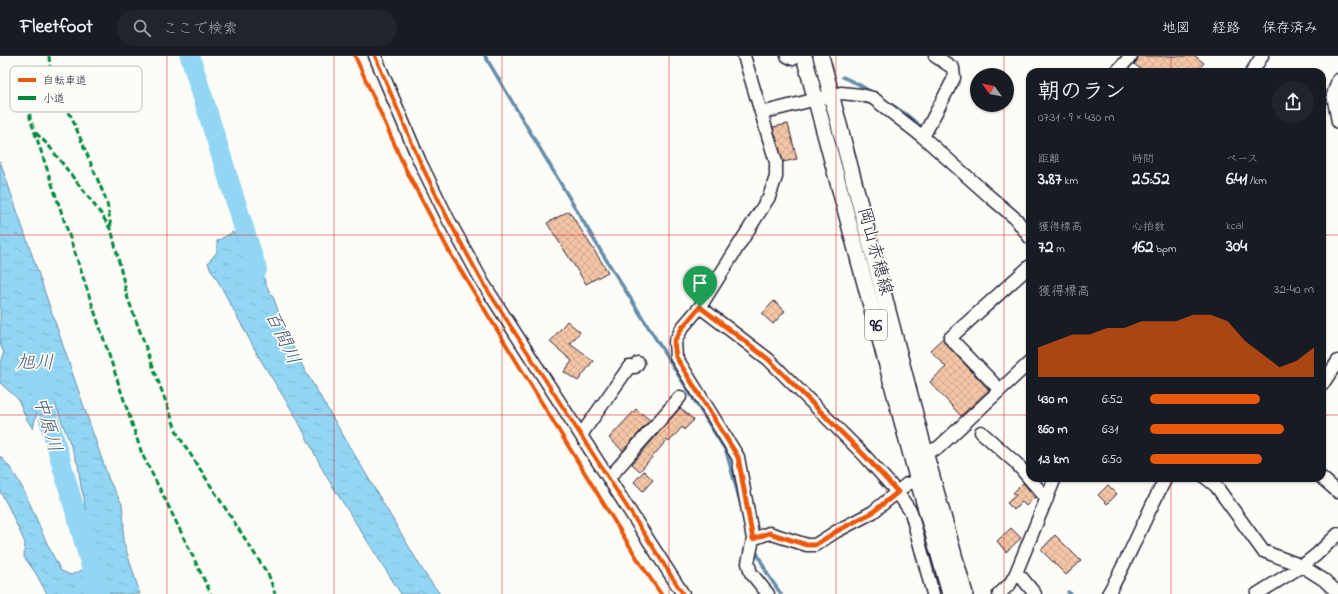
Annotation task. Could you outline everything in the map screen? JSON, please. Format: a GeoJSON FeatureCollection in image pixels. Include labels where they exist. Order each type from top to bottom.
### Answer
{"type":"FeatureCollection","features":[{"type":"Feature","properties":{"kind":"main road","name":"岡山赤穂線"},"geometry":{"type":"LineString","coordinates":[[821,56],[925,452],[964,594]]}},
{"type":"Feature","properties":{"kind":"main road","name":"岡山赤穂線"},"geometry":{"type":"LineString","coordinates":[[795,57],[816,98],[918,481],[950,594]]}},
{"type":"Feature","properties":{"kind":"street"},"geometry":{"type":"LineString","coordinates":[[375,56],[420,162],[448,219],[483,283],[683,594]]}},
{"type":"Feature","properties":{"kind":"street"},"geometry":{"type":"LineString","coordinates":[[744,56],[776,162],[776,177],[769,197],[700,307],[682,328],[674,342],[676,357],[738,457],[753,539],[748,563],[751,573],[768,594]]}},
{"type":"Feature","properties":{"kind":"street"},"geometry":{"type":"LineString","coordinates":[[923,137],[954,78],[953,68],[935,56]]}},
{"type":"Feature","properties":{"kind":"street"},"geometry":{"type":"LineString","coordinates":[[1120,68],[1131,56]]}},
{"type":"Feature","properties":{"kind":"street"},"geometry":{"type":"LineString","coordinates":[[1254,68],[1262,56]]}},
{"type":"Feature","properties":{"kind":"street"},"geometry":{"type":"LineString","coordinates":[[1338,80],[1333,95],[1338,122]]}},
{"type":"Feature","properties":{"kind":"street"},"geometry":{"type":"LineString","coordinates":[[761,113],[832,94],[861,94],[873,98],[923,137],[1016,219],[1026,233]]}},
{"type":"Feature","properties":{"kind":"street"},"geometry":{"type":"LineString","coordinates":[[1000,390],[950,338],[1026,270]]}},
{"type":"Feature","properties":{"kind":"street"},"geometry":{"type":"LineString","coordinates":[[700,307],[768,359],[865,456],[898,492],[911,512],[933,594]]}},
{"type":"Feature","properties":{"kind":"street"},"geometry":{"type":"LineString","coordinates":[[1326,379],[1338,361]]}},
{"type":"Feature","properties":{"kind":"street"},"geometry":{"type":"LineString","coordinates":[[581,435],[629,367],[635,367],[638,363]]}},
{"type":"Feature","properties":{"kind":"street"},"geometry":{"type":"LineString","coordinates":[[925,452],[938,448],[1026,366]]}},
{"type":"Feature","properties":{"kind":"street"},"geometry":{"type":"LineString","coordinates":[[608,478],[680,397]]}},
{"type":"Feature","properties":{"kind":"street"},"geometry":{"type":"LineString","coordinates":[[981,432],[1016,463],[1026,475]]}},
{"type":"Feature","properties":{"kind":"street"},"geometry":{"type":"LineString","coordinates":[[753,539],[769,533],[807,545],[815,545],[837,531],[873,512],[906,484],[918,481]]}},
{"type":"Feature","properties":{"kind":"street"},"geometry":{"type":"LineString","coordinates":[[1032,482],[1047,499]]}},
{"type":"Feature","properties":{"kind":"street"},"geometry":{"type":"LineString","coordinates":[[999,594],[1010,584],[1016,573],[1053,482]]}},
{"type":"Feature","properties":{"kind":"street"},"geometry":{"type":"LineString","coordinates":[[1108,594],[1119,575],[1153,501],[1164,482]]}},
{"type":"Feature","properties":{"kind":"street"},"geometry":{"type":"LineString","coordinates":[[1211,482],[1216,486],[1262,551],[1302,566],[1324,580],[1338,593]]}},
{"type":"Feature","properties":{"kind":"street"},"geometry":{"type":"LineString","coordinates":[[1326,482],[1338,492]]}},
{"type":"Feature","properties":{"kind":"street"},"geometry":{"type":"LineString","coordinates":[[1257,594],[1302,566],[1338,534]]}},
{"type":"Feature","properties":{"kind":"street"},"geometry":{"type":"LineString","coordinates":[[1016,573],[1035,594]]}},
{"type":"Feature","properties":{"kind":"water","name":"旭川"},"geometry":{"type":"Polygon","coordinates":[[[0,161],[109,480],[122,504],[124,524],[123,540],[140,594],[47,594],[35,572],[24,557],[25,543],[0,491],[0,456],[12,470],[22,486],[45,540],[61,571],[71,575],[84,569],[87,533],[84,498],[78,465],[55,403],[48,392],[43,392],[40,397],[33,429],[26,418],[18,399],[0,383],[0,367],[4,353],[0,344],[0,161]]]}},
{"type":"Feature","properties":{"kind":"water"},"geometry":{"type":"Polygon","coordinates":[[[233,232],[242,244],[253,243],[266,285],[274,299],[285,331],[304,369],[425,574],[440,594],[401,594],[326,476],[296,417],[260,359],[208,263],[217,252],[217,241],[233,232]]]}},
{"type":"Feature","properties":{"kind":"building"},"geometry":{"type":"Polygon","coordinates":[[[1138,56],[1195,56],[1204,63],[1200,68],[1139,68],[1134,64],[1137,61],[1138,56]]]}},
{"type":"Feature","properties":{"kind":"building"},"geometry":{"type":"Polygon","coordinates":[[[788,124],[797,159],[783,162],[773,127],[788,124]]]}},
{"type":"Feature","properties":{"kind":"building"},"geometry":{"type":"Polygon","coordinates":[[[569,211],[608,272],[586,284],[547,223],[569,211]]]}},
{"type":"Feature","properties":{"kind":"building"},"geometry":{"type":"Polygon","coordinates":[[[774,301],[785,311],[773,324],[762,314],[774,301]]]}},
{"type":"Feature","properties":{"kind":"building"},"geometry":{"type":"Polygon","coordinates":[[[567,321],[580,332],[570,344],[593,361],[578,381],[564,372],[572,361],[550,342],[567,321]]]}},
{"type":"Feature","properties":{"kind":"building"},"geometry":{"type":"Polygon","coordinates":[[[943,338],[945,343],[989,390],[961,416],[930,382],[946,367],[930,350],[943,338]]]}},
{"type":"Feature","properties":{"kind":"building"},"geometry":{"type":"Polygon","coordinates":[[[680,408],[694,420],[684,430],[682,427],[669,442],[667,440],[640,471],[632,464],[680,408]]]}},
{"type":"Feature","properties":{"kind":"building"},"geometry":{"type":"Polygon","coordinates":[[[636,409],[650,420],[623,451],[609,438],[636,409]]]}},
{"type":"Feature","properties":{"kind":"building"},"geometry":{"type":"Polygon","coordinates":[[[644,471],[653,480],[643,491],[634,482],[644,471]]]}},
{"type":"Feature","properties":{"kind":"building"},"geometry":{"type":"Polygon","coordinates":[[[1023,483],[1035,497],[1026,506],[1022,502],[1014,510],[1007,503],[1016,495],[1013,493],[1023,483]]]}},
{"type":"Feature","properties":{"kind":"building"},"geometry":{"type":"Polygon","coordinates":[[[1108,485],[1117,494],[1107,504],[1098,495],[1108,485]]]}},
{"type":"Feature","properties":{"kind":"building"},"geometry":{"type":"Polygon","coordinates":[[[1011,528],[1021,538],[1006,552],[997,541],[1011,528]]]}},
{"type":"Feature","properties":{"kind":"building"},"geometry":{"type":"Polygon","coordinates":[[[1055,535],[1081,561],[1066,575],[1041,550],[1055,535]]]}},
{"type":"Feature","properties":{"kind":"waterway","name":"百間川"},"geometry":{"type":"LineString","coordinates":[[190,56],[257,270]]}},
{"type":"Feature","properties":{"kind":"waterway"},"geometry":{"type":"LineString","coordinates":[[485,56],[602,253],[726,451],[741,505]]}},
{"type":"Feature","properties":{"kind":"waterway"},"geometry":{"type":"LineString","coordinates":[[843,77],[873,93]]}},
{"type":"Feature","properties":{"kind":"waterway"},"geometry":{"type":"LineString","coordinates":[[889,103],[919,125]]}},
{"type":"Feature","properties":{"kind":"waterway","name":"中原川"},"geometry":{"type":"LineString","coordinates":[[34,368],[99,594]]}},
{"type":"Feature","properties":{"kind":"waterway"},"geometry":{"type":"LineString","coordinates":[[755,549],[768,575],[781,594]]}},
{"type":"Feature","properties":{"kind":"marked path"},"geometry":{"type":"LineString","coordinates":[[49,56],[50,66]]}},
{"type":"Feature","properties":{"kind":"marked path"},"geometry":{"type":"LineString","coordinates":[[30,112],[30,118],[142,454],[211,594]]}},
{"type":"Feature","properties":{"kind":"marked path"},"geometry":{"type":"LineString","coordinates":[[67,112],[71,116],[107,202],[111,227]]}},
{"type":"Feature","properties":{"kind":"marked path"},"geometry":{"type":"LineString","coordinates":[[36,133],[49,146],[102,215],[112,232],[127,296],[178,435],[269,576],[275,594]]}},
{"type":"Feature","properties":{"kind":"cycle path"},"geometry":{"type":"LineString","coordinates":[[355,56],[406,170],[450,253],[640,563],[661,594]]}},
{"type":"Feature","properties":{"kind":"cycle path"},"geometry":{"type":"LineString","coordinates":[[375,56],[420,162],[448,219],[483,283],[683,594]]}},
{"type":"Feature","properties":{"kind":"route"},"geometry":{"type":"LineString","coordinates":[[700,307],[768,359],[865,456],[898,492],[873,512],[837,531],[815,545],[807,545],[769,533],[753,539],[738,457],[676,357],[674,342],[682,328],[700,307]]}}]}
